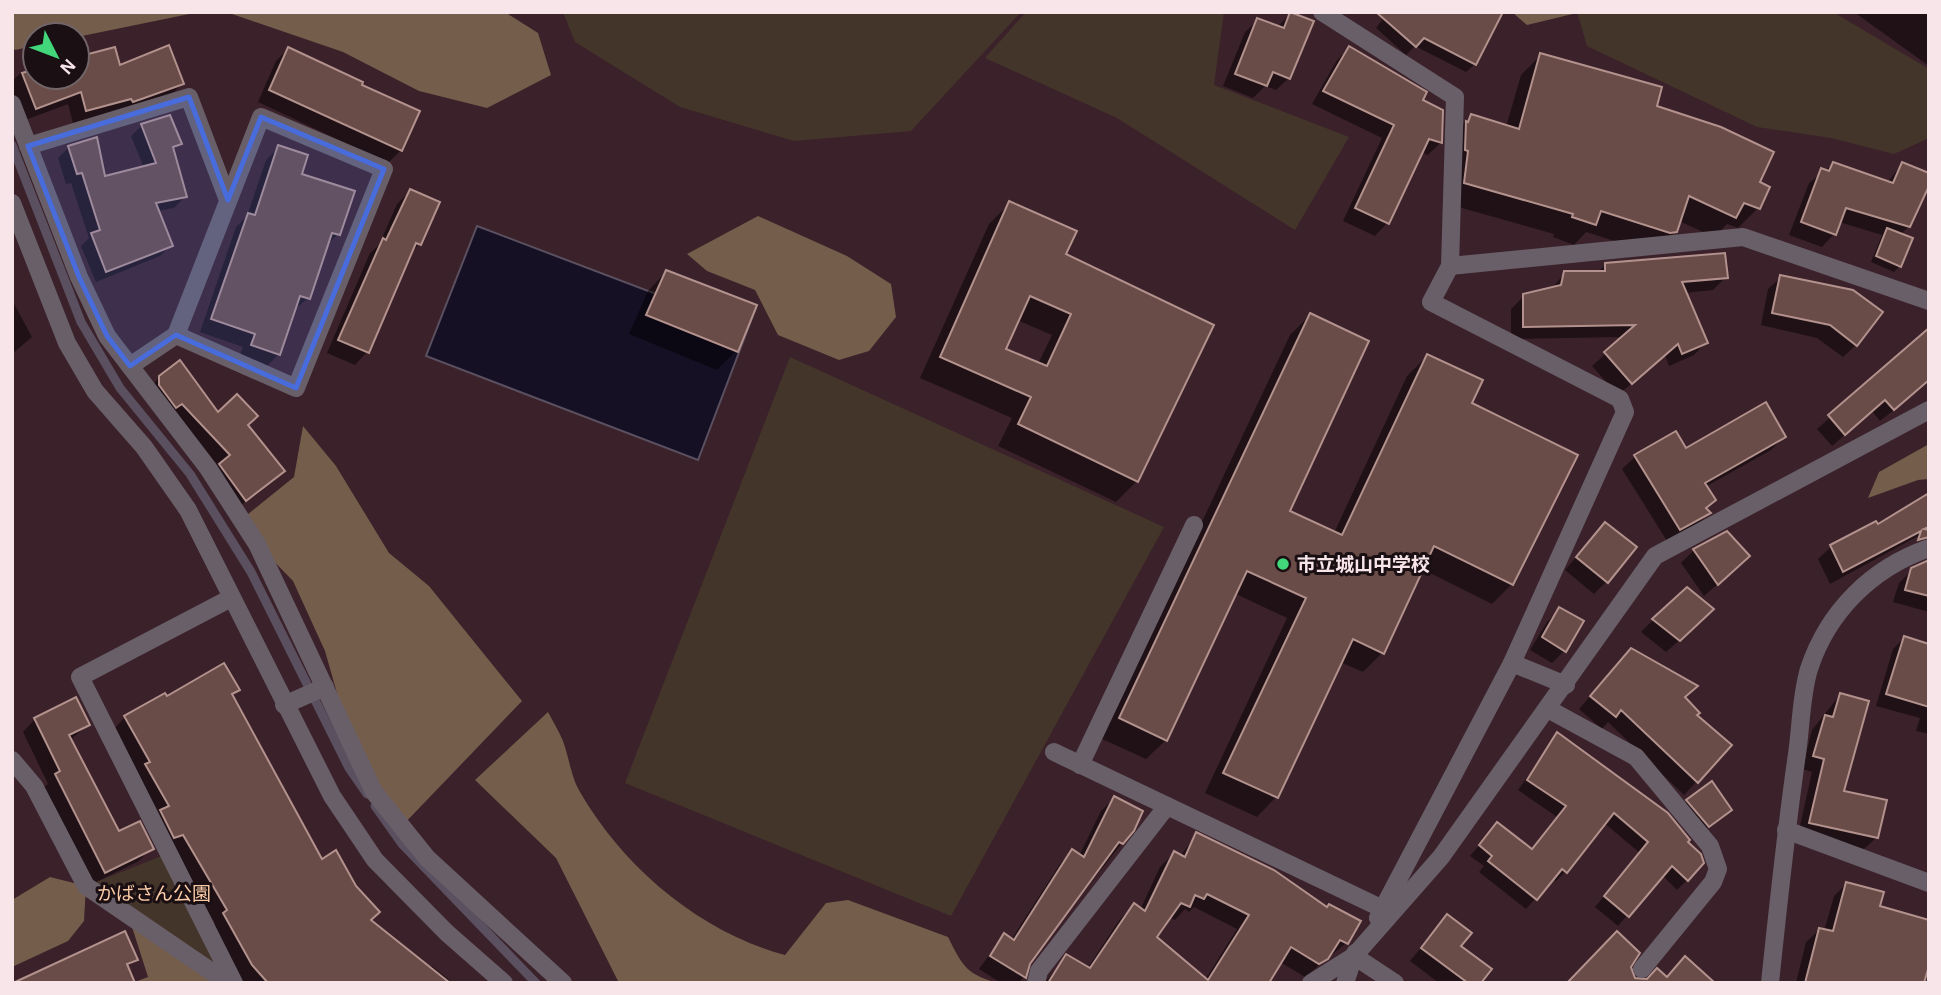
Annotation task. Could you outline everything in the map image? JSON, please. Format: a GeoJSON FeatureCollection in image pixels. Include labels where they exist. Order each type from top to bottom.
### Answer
{"type":"FeatureCollection","features":[{"type":"Feature","properties":{"kind":"street"},"geometry":{"type":"LineString","coordinates":[[1322,12],[1455,97],[1450,266],[1431,302],[1620,399],[1625,412],[1512,663],[1383,909],[1354,956],[1345,983]]}},
{"type":"Feature","properties":{"kind":"street"},"geometry":{"type":"LineString","coordinates":[[28,146],[190,97],[228,200]]}},
{"type":"Feature","properties":{"kind":"street"},"geometry":{"type":"LineString","coordinates":[[12,104],[79,277],[107,337],[208,468],[257,544],[374,792],[426,858],[563,983]]}},
{"type":"Feature","properties":{"kind":"street"},"geometry":{"type":"LineString","coordinates":[[131,366],[176,335],[261,117],[384,169],[296,388],[176,335]]}},
{"type":"Feature","properties":{"kind":"street"},"geometry":{"type":"LineString","coordinates":[[12,203],[67,344],[95,391],[144,447],[188,510],[331,796],[375,860],[447,933],[504,983]]}},
{"type":"Feature","properties":{"kind":"street"},"geometry":{"type":"LineString","coordinates":[[1450,266],[1743,237],[1929,301]]}},
{"type":"Feature","properties":{"kind":"street"},"geometry":{"type":"LineString","coordinates":[[1311,983],[1354,956],[1441,857],[1656,556],[1929,410]]}},
{"type":"Feature","properties":{"kind":"street"},"geometry":{"type":"LineString","coordinates":[[1080,765],[1194,525]]}},
{"type":"Feature","properties":{"kind":"street"},"geometry":{"type":"LineString","coordinates":[[1770,983],[1786,830],[1809,669],[1834,620],[1864,583],[1906,556],[1929,548]]}},
{"type":"Feature","properties":{"kind":"street"},"geometry":{"type":"LineString","coordinates":[[231,598],[80,677],[234,983]]}},
{"type":"Feature","properties":{"kind":"street"},"geometry":{"type":"LineString","coordinates":[[1512,663],[1566,685]]}},
{"type":"Feature","properties":{"kind":"street"},"geometry":{"type":"LineString","coordinates":[[284,705],[325,688]]}},
{"type":"Feature","properties":{"kind":"street"},"geometry":{"type":"LineString","coordinates":[[1548,709],[1636,757],[1710,846],[1718,869],[1713,882],[1642,969]]}},
{"type":"Feature","properties":{"kind":"street"},"geometry":{"type":"LineString","coordinates":[[1054,752],[1383,909]]}},
{"type":"Feature","properties":{"kind":"street"},"geometry":{"type":"LineString","coordinates":[[12,760],[34,786],[86,886],[228,983]]}},
{"type":"Feature","properties":{"kind":"street"},"geometry":{"type":"LineString","coordinates":[[1036,983],[1039,971],[1167,806]]}},
{"type":"Feature","properties":{"kind":"street"},"geometry":{"type":"LineString","coordinates":[[1786,830],[1929,883]]}},
{"type":"Feature","properties":{"kind":"street"},"geometry":{"type":"LineString","coordinates":[[1354,956],[1395,983]]}},
{"type":"Feature","properties":{"kind":"highlighted area"},"geometry":{"type":"Polygon","coordinates":[[[189,97],[228,200],[261,117],[384,169],[296,388],[176,335],[130,366],[107,336],[79,277],[28,146],[189,97]]]}},
{"type":"Feature","properties":{"kind":"green space"},"geometry":{"type":"Polygon","coordinates":[[[563,12],[1021,12],[911,131],[794,141],[680,107],[575,42],[563,12]]]}},
{"type":"Feature","properties":{"kind":"green space"},"geometry":{"type":"Polygon","coordinates":[[[1026,12],[1224,12],[1214,85],[1349,137],[1295,230],[1117,118],[985,58],[1026,12]]]}},
{"type":"Feature","properties":{"kind":"green space"},"geometry":{"type":"Polygon","coordinates":[[[1577,12],[1833,12],[1929,69],[1929,138],[1894,154],[1831,138],[1757,127],[1587,46],[1577,12]]]}},
{"type":"Feature","properties":{"kind":"green space"},"geometry":{"type":"Polygon","coordinates":[[[790,357],[1164,527],[951,916],[625,783],[790,357]]]}},
{"type":"Feature","properties":{"kind":"green space","name":"かばさん公園"},"geometry":{"type":"Polygon","coordinates":[[[169,853],[234,983],[86,886],[169,853]]]}},
{"type":"Feature","properties":{"kind":"shaded area"},"geometry":{"type":"Polygon","coordinates":[[[12,12],[199,12],[91,34],[91,21],[21,21],[21,49],[15,50],[12,47],[12,12]]]}},
{"type":"Feature","properties":{"kind":"shaded area"},"geometry":{"type":"Polygon","coordinates":[[[226,12],[505,12],[538,33],[551,75],[487,108],[419,91],[343,52],[226,12]]]}},
{"type":"Feature","properties":{"kind":"shaded area"},"geometry":{"type":"Polygon","coordinates":[[[1512,12],[1581,12],[1527,25],[1512,12]]]}},
{"type":"Feature","properties":{"kind":"shaded area"},"geometry":{"type":"Polygon","coordinates":[[[758,216],[847,256],[891,284],[896,317],[869,351],[839,360],[778,335],[755,290],[707,271],[687,254],[758,216]]]}},
{"type":"Feature","properties":{"kind":"shaded area"},"geometry":{"type":"Polygon","coordinates":[[[477,226],[656,294],[666,270],[757,305],[698,460],[426,356],[477,226]]]}},
{"type":"Feature","properties":{"kind":"shaded area"},"geometry":{"type":"Polygon","coordinates":[[[303,426],[336,466],[389,553],[429,586],[522,701],[401,827],[352,746],[325,651],[293,581],[257,544],[242,519],[294,477],[303,426]]]}},
{"type":"Feature","properties":{"kind":"shaded area"},"geometry":{"type":"Polygon","coordinates":[[[1929,444],[1929,479],[1918,480],[1868,498],[1879,472],[1929,444]]]}},
{"type":"Feature","properties":{"kind":"shaded area"},"geometry":{"type":"Polygon","coordinates":[[[548,712],[563,741],[577,786],[598,820],[642,871],[694,913],[723,931],[785,955],[826,903],[848,900],[948,937],[967,968],[980,977],[1000,983],[619,983],[556,858],[475,780],[548,712]]]}},
{"type":"Feature","properties":{"kind":"shaded area"},"geometry":{"type":"Polygon","coordinates":[[[50,877],[86,886],[84,921],[68,941],[12,967],[12,900],[50,877]]]}},
{"type":"Feature","properties":{"kind":"shaded area"},"geometry":{"type":"Polygon","coordinates":[[[132,927],[227,983],[132,983],[148,977],[132,927]]]}},
{"type":"Feature","properties":{"kind":"building"},"geometry":{"type":"Polygon","coordinates":[[[1290,12],[1314,21],[1290,79],[1273,72],[1267,86],[1235,74],[1257,18],[1284,28],[1290,12]]]}},
{"type":"Feature","properties":{"kind":"building"},"geometry":{"type":"Polygon","coordinates":[[[1376,12],[1503,12],[1476,65],[1424,38],[1416,47],[1376,12]]]}},
{"type":"Feature","properties":{"kind":"building"},"geometry":{"type":"Polygon","coordinates":[[[169,45],[184,84],[133,102],[131,99],[86,111],[81,92],[36,109],[29,91],[91,91],[91,53],[115,47],[120,65],[169,45]]]}},
{"type":"Feature","properties":{"kind":"building"},"geometry":{"type":"Polygon","coordinates":[[[1349,46],[1427,92],[1423,100],[1443,110],[1442,143],[1429,139],[1389,224],[1355,208],[1394,125],[1323,91],[1349,46]]]}},
{"type":"Feature","properties":{"kind":"building"},"geometry":{"type":"Polygon","coordinates":[[[288,47],[420,111],[402,151],[269,90],[288,47]]]}},
{"type":"Feature","properties":{"kind":"building"},"geometry":{"type":"Polygon","coordinates":[[[1540,53],[1662,87],[1657,106],[1721,127],[1774,152],[1760,182],[1770,187],[1760,209],[1744,203],[1736,218],[1689,196],[1677,232],[1670,233],[1601,211],[1596,225],[1572,217],[1573,214],[1464,183],[1468,151],[1465,150],[1466,121],[1468,122],[1471,114],[1519,129],[1540,53]]]}},
{"type":"Feature","properties":{"kind":"building"},"geometry":{"type":"Polygon","coordinates":[[[170,115],[182,144],[173,147],[187,197],[156,203],[173,246],[106,272],[91,233],[100,230],[82,173],[77,174],[68,146],[97,137],[105,176],[156,163],[141,124],[170,115]]]}},
{"type":"Feature","properties":{"kind":"building"},"geometry":{"type":"Polygon","coordinates":[[[278,145],[308,155],[302,174],[355,191],[340,235],[332,233],[310,299],[300,296],[280,355],[251,345],[255,334],[211,319],[248,213],[255,215],[278,145]]]}},
{"type":"Feature","properties":{"kind":"building"},"geometry":{"type":"Polygon","coordinates":[[[1833,162],[1893,183],[1902,162],[1929,173],[1929,186],[1910,227],[1846,208],[1836,235],[1801,222],[1821,168],[1829,171],[1833,162]]]}},
{"type":"Feature","properties":{"kind":"building"},"geometry":{"type":"Polygon","coordinates":[[[410,189],[440,202],[421,245],[416,243],[369,353],[338,340],[383,238],[386,240],[410,189]]]}},
{"type":"Feature","properties":{"kind":"building"},"geometry":{"type":"Polygon","coordinates":[[[1009,201],[1077,231],[1066,254],[1214,325],[1138,482],[1018,424],[1031,397],[940,357],[1009,201]],[[1030,296],[1006,349],[1047,366],[1071,314],[1030,296]]]}},
{"type":"Feature","properties":{"kind":"building"},"geometry":{"type":"Polygon","coordinates":[[[1887,228],[1913,238],[1901,267],[1876,256],[1887,228]]]}},
{"type":"Feature","properties":{"kind":"building"},"geometry":{"type":"Polygon","coordinates":[[[1725,253],[1728,278],[1682,282],[1708,343],[1682,354],[1678,344],[1632,384],[1604,352],[1635,325],[1523,327],[1523,294],[1561,285],[1564,271],[1605,271],[1605,263],[1725,253]]]}},
{"type":"Feature","properties":{"kind":"building"},"geometry":{"type":"Polygon","coordinates":[[[666,270],[757,305],[738,352],[646,315],[666,270]]]}},
{"type":"Feature","properties":{"kind":"building"},"geometry":{"type":"Polygon","coordinates":[[[1780,275],[1853,290],[1883,312],[1857,346],[1830,325],[1772,313],[1780,275]]]}},
{"type":"Feature","properties":{"kind":"building"},"geometry":{"type":"Polygon","coordinates":[[[1310,313],[1369,341],[1290,511],[1342,535],[1427,354],[1483,380],[1472,403],[1578,455],[1513,585],[1434,546],[1384,654],[1353,639],[1278,798],[1223,773],[1306,598],[1247,571],[1167,741],[1119,718],[1310,313]]]}},
{"type":"Feature","properties":{"kind":"building"},"geometry":{"type":"Polygon","coordinates":[[[1929,328],[1929,380],[1894,410],[1885,400],[1845,435],[1828,415],[1929,328]]]}},
{"type":"Feature","properties":{"kind":"building"},"geometry":{"type":"Polygon","coordinates":[[[180,360],[218,412],[237,394],[258,416],[248,425],[285,471],[246,501],[219,464],[230,455],[182,404],[176,408],[159,385],[159,376],[180,360]]]}},
{"type":"Feature","properties":{"kind":"building"},"geometry":{"type":"Polygon","coordinates":[[[1766,402],[1786,437],[1705,483],[1716,500],[1706,508],[1711,513],[1680,530],[1634,455],[1676,431],[1686,448],[1766,402]]]}},
{"type":"Feature","properties":{"kind":"building"},"geometry":{"type":"Polygon","coordinates":[[[1929,493],[1929,527],[1924,529],[1929,530],[1929,537],[1918,540],[1921,531],[1843,572],[1830,545],[1876,521],[1878,524],[1929,493]]]}},
{"type":"Feature","properties":{"kind":"building"},"geometry":{"type":"Polygon","coordinates":[[[1605,522],[1637,547],[1608,583],[1576,557],[1605,522]]]}},
{"type":"Feature","properties":{"kind":"building"},"geometry":{"type":"Polygon","coordinates":[[[1727,531],[1750,556],[1718,585],[1693,549],[1727,531]]]}},
{"type":"Feature","properties":{"kind":"building"},"geometry":{"type":"Polygon","coordinates":[[[1929,560],[1929,596],[1905,590],[1911,568],[1929,560]]]}},
{"type":"Feature","properties":{"kind":"building"},"geometry":{"type":"Polygon","coordinates":[[[1687,587],[1714,609],[1680,641],[1652,619],[1687,587]]]}},
{"type":"Feature","properties":{"kind":"building"},"geometry":{"type":"Polygon","coordinates":[[[1559,607],[1584,621],[1566,652],[1542,637],[1559,607]]]}},
{"type":"Feature","properties":{"kind":"building"},"geometry":{"type":"Polygon","coordinates":[[[1904,636],[1929,644],[1929,707],[1886,694],[1904,636]]]}},
{"type":"Feature","properties":{"kind":"building"},"geometry":{"type":"Polygon","coordinates":[[[1631,648],[1698,686],[1685,697],[1700,713],[1697,715],[1732,745],[1698,783],[1621,710],[1616,717],[1590,696],[1631,648]]]}},
{"type":"Feature","properties":{"kind":"building"},"geometry":{"type":"Polygon","coordinates":[[[224,663],[240,690],[232,694],[322,859],[336,850],[356,886],[380,912],[371,920],[450,983],[268,983],[252,965],[223,913],[227,910],[183,835],[174,838],[160,810],[169,806],[145,764],[150,762],[124,716],[165,693],[167,696],[224,663]]]}},
{"type":"Feature","properties":{"kind":"building"},"geometry":{"type":"Polygon","coordinates":[[[1840,693],[1869,701],[1844,791],[1887,800],[1878,838],[1809,823],[1824,759],[1813,756],[1825,715],[1833,717],[1840,693]]]}},
{"type":"Feature","properties":{"kind":"building"},"geometry":{"type":"Polygon","coordinates":[[[76,697],[90,725],[69,735],[119,831],[140,821],[154,849],[105,873],[55,774],[60,771],[34,718],[76,697]]]}},
{"type":"Feature","properties":{"kind":"building"},"geometry":{"type":"Polygon","coordinates":[[[1557,732],[1668,813],[1690,840],[1688,842],[1701,854],[1704,863],[1688,881],[1672,866],[1629,917],[1604,896],[1648,842],[1614,813],[1567,873],[1562,869],[1537,900],[1488,861],[1492,856],[1479,845],[1497,822],[1532,849],[1566,806],[1527,780],[1557,732]]]}},
{"type":"Feature","properties":{"kind":"building"},"geometry":{"type":"Polygon","coordinates":[[[1712,781],[1732,810],[1709,827],[1686,800],[1712,781]]]}},
{"type":"Feature","properties":{"kind":"building"},"geometry":{"type":"Polygon","coordinates":[[[1114,796],[1143,811],[1134,831],[1123,844],[1119,842],[1030,964],[1026,978],[990,956],[1004,933],[1014,940],[1072,849],[1084,857],[1114,796]]]}},
{"type":"Feature","properties":{"kind":"building"},"geometry":{"type":"Polygon","coordinates":[[[1196,832],[1274,870],[1327,907],[1329,904],[1361,921],[1348,944],[1340,940],[1328,959],[1319,964],[1291,947],[1269,983],[1048,983],[1066,954],[1090,968],[1134,903],[1145,911],[1174,851],[1185,857],[1196,832]],[[1207,894],[1204,899],[1195,895],[1190,907],[1181,903],[1157,937],[1208,980],[1249,915],[1207,894]]]}},
{"type":"Feature","properties":{"kind":"building"},"geometry":{"type":"Polygon","coordinates":[[[1846,882],[1884,892],[1880,906],[1929,920],[1929,966],[1924,983],[1805,983],[1819,928],[1833,931],[1846,882]]]}},
{"type":"Feature","properties":{"kind":"building"},"geometry":{"type":"Polygon","coordinates":[[[1447,914],[1472,933],[1461,946],[1492,969],[1481,983],[1468,983],[1421,948],[1447,914]]]}},
{"type":"Feature","properties":{"kind":"building"},"geometry":{"type":"Polygon","coordinates":[[[125,931],[138,960],[127,964],[135,983],[13,983],[125,931]]]}},
{"type":"Feature","properties":{"kind":"building"},"geometry":{"type":"Polygon","coordinates":[[[1617,931],[1640,953],[1631,967],[1635,978],[1647,979],[1657,968],[1667,977],[1685,956],[1715,983],[1567,983],[1617,931]]]}},
{"type":"Feature","properties":{"kind":"waterway"},"geometry":{"type":"LineString","coordinates":[[12,145],[81,322],[120,388],[190,474],[251,572],[349,768],[367,794]]}},
{"type":"Feature","properties":{"kind":"waterway"},"geometry":{"type":"LineString","coordinates":[[375,806],[402,844],[536,983]]}},
{"type":"Feature","properties":{"kind":"place","name":"市立城山中学校"},"geometry":{"type":"Point","coordinates":[1283,564]}}]}
